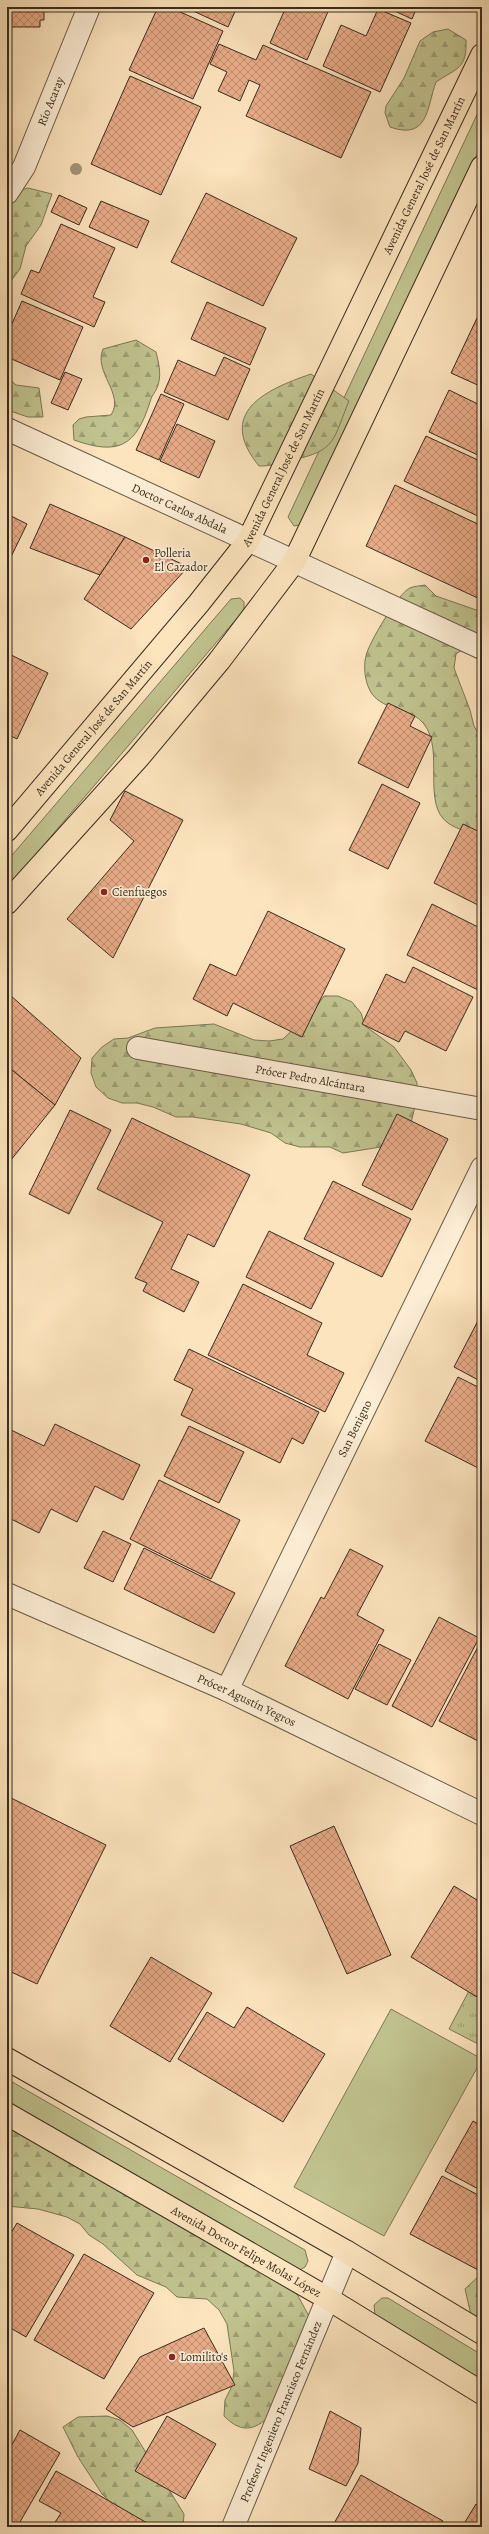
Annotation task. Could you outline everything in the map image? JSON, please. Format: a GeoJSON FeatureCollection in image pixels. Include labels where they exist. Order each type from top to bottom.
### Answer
{"type":"FeatureCollection","features":[{"type":"Feature","properties":{"kind":"main road","name":"Avenida General José de San Martín"},"geometry":{"type":"LineString","coordinates":[[7,830],[199,603],[248,541],[482,55]]}},
{"type":"Feature","properties":{"kind":"main road"},"geometry":{"type":"LineString","coordinates":[[7,903],[138,758],[219,661],[294,562],[482,167]]}},
{"type":"Feature","properties":{"kind":"main road"},"geometry":{"type":"LineString","coordinates":[[7,2059],[348,2252],[482,2333]]}},
{"type":"Feature","properties":{"kind":"main road","name":"Avenida Doctor Felipe Molas López"},"geometry":{"type":"LineString","coordinates":[[7,2114],[327,2298],[482,2393]]}},
{"type":"Feature","properties":{"kind":"street","name":"Río Acaray"},"geometry":{"type":"LineString","coordinates":[[7,193],[15,167],[89,7]]}},
{"type":"Feature","properties":{"kind":"street","name":"Doctor Carlos Abdala"},"geometry":{"type":"LineString","coordinates":[[7,430],[482,648]]}},
{"type":"Feature","properties":{"kind":"street","name":"Prócer Pedro Alcántara"},"geometry":{"type":"LineString","coordinates":[[138,1048],[482,1109]]}},
{"type":"Feature","properties":{"kind":"street","name":"San Benigno"},"geometry":{"type":"LineString","coordinates":[[227,1690],[482,1168]]}},
{"type":"Feature","properties":{"kind":"street","name":"Prócer Agustín Yegros"},"geometry":{"type":"LineString","coordinates":[[7,1594],[227,1690],[482,1814]]}},
{"type":"Feature","properties":{"kind":"street","name":"Profesor Ingeniero Francisco Fernández"},"geometry":{"type":"LineString","coordinates":[[233,2527],[327,2298],[348,2252]]}},
{"type":"Feature","properties":{"kind":"green space"},"geometry":{"type":"Polygon","coordinates":[[[448,29],[466,40],[465,57],[459,67],[436,82],[428,110],[424,119],[419,125],[412,129],[403,130],[390,127],[385,113],[386,106],[404,78],[420,41],[433,32],[448,29]]]}},
{"type":"Feature","properties":{"kind":"green space"},"geometry":{"type":"Polygon","coordinates":[[[482,104],[482,144],[304,524],[294,526],[288,517],[482,104]]]}},
{"type":"Feature","properties":{"kind":"green space"},"geometry":{"type":"Polygon","coordinates":[[[28,188],[52,194],[41,225],[26,246],[20,269],[7,286],[7,209],[15,196],[24,189],[28,188]]]}},
{"type":"Feature","properties":{"kind":"green space"},"geometry":{"type":"Polygon","coordinates":[[[136,340],[156,352],[160,374],[159,384],[151,398],[145,417],[139,429],[132,438],[124,444],[114,447],[90,445],[74,440],[73,425],[79,419],[111,415],[114,407],[112,391],[102,366],[101,358],[103,349],[136,340]]]}},
{"type":"Feature","properties":{"kind":"green space"},"geometry":{"type":"Polygon","coordinates":[[[311,374],[349,401],[336,434],[326,447],[318,452],[276,464],[259,466],[247,447],[242,432],[244,418],[251,406],[263,396],[294,380],[311,374]]]}},
{"type":"Feature","properties":{"kind":"green space"},"geometry":{"type":"Polygon","coordinates":[[[7,377],[16,385],[39,388],[43,417],[28,417],[7,410],[7,377]]]}},
{"type":"Feature","properties":{"kind":"green space"},"geometry":{"type":"Polygon","coordinates":[[[425,585],[436,596],[482,612],[482,649],[468,646],[456,654],[454,668],[470,710],[474,726],[482,740],[482,836],[460,829],[448,823],[440,814],[436,803],[434,790],[433,748],[430,735],[424,724],[412,715],[377,699],[372,694],[366,680],[366,656],[372,641],[385,619],[405,592],[412,587],[425,585]]]}},
{"type":"Feature","properties":{"kind":"green space"},"geometry":{"type":"Polygon","coordinates":[[[240,598],[244,602],[244,610],[7,888],[7,861],[231,599],[240,598]]]}},
{"type":"Feature","properties":{"kind":"green space"},"geometry":{"type":"Polygon","coordinates":[[[324,996],[338,996],[352,1002],[361,1013],[365,1026],[394,1047],[411,1070],[417,1083],[417,1098],[410,1127],[387,1146],[343,1153],[330,1147],[300,1147],[285,1143],[271,1133],[241,1124],[193,1117],[176,1117],[153,1107],[137,1103],[122,1103],[108,1098],[96,1087],[91,1073],[92,1058],[102,1047],[114,1039],[128,1038],[155,1028],[214,1024],[254,1040],[269,1041],[283,1039],[315,1009],[324,996]]]}},
{"type":"Feature","properties":{"kind":"green space"},"geometry":{"type":"Polygon","coordinates":[[[482,1966],[482,2046],[449,2029],[482,1966]]]}},
{"type":"Feature","properties":{"kind":"green space"},"geometry":{"type":"Polygon","coordinates":[[[391,2009],[482,2059],[384,2236],[294,2187],[391,2009]]]}},
{"type":"Feature","properties":{"kind":"green space"},"geometry":{"type":"Polygon","coordinates":[[[7,2079],[305,2250],[308,2261],[305,2267],[300,2270],[7,2104],[7,2079]]]}},
{"type":"Feature","properties":{"kind":"green space"},"geometry":{"type":"Polygon","coordinates":[[[7,2119],[297,2294],[311,2320],[274,2412],[261,2423],[249,2428],[237,2426],[224,2416],[225,2400],[232,2386],[234,2371],[227,2324],[219,2310],[207,2299],[177,2297],[166,2287],[137,2275],[103,2244],[89,2235],[80,2224],[67,2217],[38,2209],[7,2206],[7,2119]]]}},
{"type":"Feature","properties":{"kind":"green space"},"geometry":{"type":"Polygon","coordinates":[[[482,2273],[482,2326],[472,2319],[465,2289],[482,2273]]]}},
{"type":"Feature","properties":{"kind":"green space"},"geometry":{"type":"Polygon","coordinates":[[[382,2298],[388,2298],[482,2355],[482,2380],[375,2316],[374,2305],[382,2298]]]}},
{"type":"Feature","properties":{"kind":"green space"},"geometry":{"type":"Polygon","coordinates":[[[107,2416],[120,2420],[132,2430],[184,2514],[183,2527],[136,2527],[102,2494],[78,2457],[63,2427],[78,2417],[107,2416]]]}},
{"type":"Feature","properties":{"kind":"building"},"geometry":{"type":"Polygon","coordinates":[[[7,7],[44,7],[44,20],[40,20],[40,27],[7,27],[7,7]]]}},
{"type":"Feature","properties":{"kind":"building"},"geometry":{"type":"Polygon","coordinates":[[[158,7],[169,7],[223,31],[193,99],[129,70],[158,7]]]}},
{"type":"Feature","properties":{"kind":"building"},"geometry":{"type":"Polygon","coordinates":[[[192,7],[237,7],[228,27],[191,10],[192,7]]]}},
{"type":"Feature","properties":{"kind":"building"},"geometry":{"type":"Polygon","coordinates":[[[286,7],[330,7],[307,60],[270,43],[286,7]]]}},
{"type":"Feature","properties":{"kind":"building"},"geometry":{"type":"Polygon","coordinates":[[[386,7],[417,7],[412,19],[386,7]]]}},
{"type":"Feature","properties":{"kind":"building"},"geometry":{"type":"Polygon","coordinates":[[[378,9],[411,23],[380,92],[323,66],[341,25],[366,36],[378,9]]]}},
{"type":"Feature","properties":{"kind":"building"},"geometry":{"type":"Polygon","coordinates":[[[219,44],[256,60],[263,45],[371,92],[341,158],[246,116],[260,85],[249,80],[240,101],[218,91],[227,72],[210,64],[219,44]]]}},
{"type":"Feature","properties":{"kind":"building"},"geometry":{"type":"Polygon","coordinates":[[[130,76],[201,107],[161,195],[91,164],[130,76]]]}},
{"type":"Feature","properties":{"kind":"building"},"geometry":{"type":"Polygon","coordinates":[[[206,193],[297,238],[263,306],[171,262],[206,193]]]}},
{"type":"Feature","properties":{"kind":"building"},"geometry":{"type":"Polygon","coordinates":[[[59,195],[87,208],[79,225],[51,212],[59,195]]]}},
{"type":"Feature","properties":{"kind":"building"},"geometry":{"type":"Polygon","coordinates":[[[101,201],[149,221],[137,248],[89,227],[101,201]]]}},
{"type":"Feature","properties":{"kind":"building"},"geometry":{"type":"Polygon","coordinates":[[[61,224],[115,248],[93,297],[105,302],[94,327],[21,294],[31,270],[39,273],[61,224]]]}},
{"type":"Feature","properties":{"kind":"building"},"geometry":{"type":"Polygon","coordinates":[[[22,301],[83,327],[60,380],[7,357],[7,335],[22,301]]]}},
{"type":"Feature","properties":{"kind":"building"},"geometry":{"type":"Polygon","coordinates":[[[207,302],[266,328],[250,365],[191,339],[207,302]]]}},
{"type":"Feature","properties":{"kind":"building"},"geometry":{"type":"Polygon","coordinates":[[[477,318],[482,320],[482,387],[451,373],[477,318]]]}},
{"type":"Feature","properties":{"kind":"building"},"geometry":{"type":"Polygon","coordinates":[[[224,357],[250,369],[228,420],[164,392],[178,360],[215,376],[224,357]]]}},
{"type":"Feature","properties":{"kind":"building"},"geometry":{"type":"Polygon","coordinates":[[[65,372],[82,379],[68,410],[51,403],[65,372]]]}},
{"type":"Feature","properties":{"kind":"building"},"geometry":{"type":"Polygon","coordinates":[[[449,390],[482,406],[482,457],[429,432],[449,390]]]}},
{"type":"Feature","properties":{"kind":"building"},"geometry":{"type":"Polygon","coordinates":[[[161,394],[184,404],[159,460],[136,450],[161,394]]]}},
{"type":"Feature","properties":{"kind":"building"},"geometry":{"type":"Polygon","coordinates":[[[177,424],[215,441],[199,478],[160,461],[177,424]]]}},
{"type":"Feature","properties":{"kind":"building"},"geometry":{"type":"Polygon","coordinates":[[[426,436],[482,462],[482,518],[404,481],[426,436]]]}},
{"type":"Feature","properties":{"kind":"building"},"geometry":{"type":"Polygon","coordinates":[[[395,485],[482,526],[482,600],[366,546],[395,485]]]}},
{"type":"Feature","properties":{"kind":"building"},"geometry":{"type":"Polygon","coordinates":[[[50,504],[125,537],[100,575],[30,548],[50,504]]]}},
{"type":"Feature","properties":{"kind":"building"},"geometry":{"type":"Polygon","coordinates":[[[7,514],[27,524],[7,565],[7,514]]]}},
{"type":"Feature","properties":{"kind":"building"},"geometry":{"type":"Polygon","coordinates":[[[125,537],[188,567],[131,629],[84,599],[125,537]]]}},
{"type":"Feature","properties":{"kind":"building"},"geometry":{"type":"Polygon","coordinates":[[[7,653],[48,673],[17,739],[7,734],[7,653]]]}},
{"type":"Feature","properties":{"kind":"building"},"geometry":{"type":"Polygon","coordinates":[[[388,703],[415,716],[410,726],[432,737],[408,788],[358,763],[388,703]]]}},
{"type":"Feature","properties":{"kind":"building"},"geometry":{"type":"Polygon","coordinates":[[[382,784],[420,803],[388,869],[349,850],[382,784]]]}},
{"type":"Feature","properties":{"kind":"building"},"geometry":{"type":"Polygon","coordinates":[[[125,791],[183,820],[113,958],[67,919],[134,841],[110,820],[125,791]]]}},
{"type":"Feature","properties":{"kind":"building"},"geometry":{"type":"Polygon","coordinates":[[[463,824],[482,833],[482,907],[434,883],[463,824]]]}},
{"type":"Feature","properties":{"kind":"building"},"geometry":{"type":"Polygon","coordinates":[[[432,904],[482,929],[482,992],[407,955],[432,904]]]}},
{"type":"Feature","properties":{"kind":"building"},"geometry":{"type":"Polygon","coordinates":[[[268,911],[345,949],[302,1037],[233,1003],[227,1016],[193,999],[210,964],[236,976],[268,911]]]}},
{"type":"Feature","properties":{"kind":"building"},"geometry":{"type":"Polygon","coordinates":[[[413,967],[473,997],[446,1051],[405,1031],[399,1042],[362,1024],[386,974],[405,983],[413,967]]]}},
{"type":"Feature","properties":{"kind":"building"},"geometry":{"type":"Polygon","coordinates":[[[10,995],[81,1058],[55,1105],[7,1066],[7,998],[10,995]]]}},
{"type":"Feature","properties":{"kind":"building"},"geometry":{"type":"Polygon","coordinates":[[[7,1066],[55,1105],[7,1165],[7,1066]]]}},
{"type":"Feature","properties":{"kind":"building"},"geometry":{"type":"Polygon","coordinates":[[[70,1110],[111,1130],[69,1214],[29,1194],[70,1110]]]}},
{"type":"Feature","properties":{"kind":"building"},"geometry":{"type":"Polygon","coordinates":[[[397,1114],[448,1139],[412,1210],[362,1185],[397,1114]]]}},
{"type":"Feature","properties":{"kind":"building"},"geometry":{"type":"Polygon","coordinates":[[[132,1118],[250,1175],[214,1247],[188,1234],[171,1269],[199,1282],[184,1312],[143,1291],[147,1283],[135,1278],[163,1222],[97,1189],[132,1118]]]}},
{"type":"Feature","properties":{"kind":"building"},"geometry":{"type":"Polygon","coordinates":[[[333,1181],[411,1219],[382,1277],[304,1239],[333,1181]]]}},
{"type":"Feature","properties":{"kind":"building"},"geometry":{"type":"Polygon","coordinates":[[[269,1231],[334,1263],[311,1309],[246,1277],[269,1231]]]}},
{"type":"Feature","properties":{"kind":"building"},"geometry":{"type":"Polygon","coordinates":[[[243,1284],[322,1323],[307,1355],[344,1373],[325,1412],[208,1355],[243,1284]]]}},
{"type":"Feature","properties":{"kind":"building"},"geometry":{"type":"Polygon","coordinates":[[[482,1313],[482,1382],[454,1367],[482,1313]]]}},
{"type":"Feature","properties":{"kind":"building"},"geometry":{"type":"Polygon","coordinates":[[[189,1349],[319,1412],[303,1444],[292,1438],[280,1463],[181,1415],[193,1389],[174,1380],[189,1349]]]}},
{"type":"Feature","properties":{"kind":"building"},"geometry":{"type":"Polygon","coordinates":[[[458,1377],[482,1389],[482,1470],[425,1441],[458,1377]]]}},
{"type":"Feature","properties":{"kind":"building"},"geometry":{"type":"Polygon","coordinates":[[[55,1424],[140,1465],[123,1500],[95,1486],[77,1522],[51,1509],[39,1533],[7,1517],[7,1428],[44,1446],[55,1424]]]}},
{"type":"Feature","properties":{"kind":"building"},"geometry":{"type":"Polygon","coordinates":[[[189,1426],[244,1452],[219,1503],[164,1476],[189,1426]]]}},
{"type":"Feature","properties":{"kind":"building"},"geometry":{"type":"Polygon","coordinates":[[[159,1480],[240,1520],[211,1579],[130,1539],[159,1480]]]}},
{"type":"Feature","properties":{"kind":"building"},"geometry":{"type":"Polygon","coordinates":[[[103,1531],[131,1544],[113,1582],[84,1568],[103,1531]]]}},
{"type":"Feature","properties":{"kind":"building"},"geometry":{"type":"Polygon","coordinates":[[[144,1548],[235,1593],[214,1633],[124,1589],[144,1548]]]}},
{"type":"Feature","properties":{"kind":"building"},"geometry":{"type":"Polygon","coordinates":[[[350,1549],[383,1566],[357,1615],[384,1630],[348,1699],[285,1666],[321,1597],[324,1599],[350,1549]]]}},
{"type":"Feature","properties":{"kind":"building"},"geometry":{"type":"Polygon","coordinates":[[[439,1617],[479,1638],[432,1727],[392,1706],[439,1617]]]}},
{"type":"Feature","properties":{"kind":"building"},"geometry":{"type":"Polygon","coordinates":[[[482,1639],[482,1743],[439,1721],[482,1639]]]}},
{"type":"Feature","properties":{"kind":"building"},"geometry":{"type":"Polygon","coordinates":[[[379,1644],[411,1660],[387,1705],[355,1689],[379,1644]]]}},
{"type":"Feature","properties":{"kind":"building"},"geometry":{"type":"Polygon","coordinates":[[[7,1796],[106,1845],[37,1984],[7,1970],[7,1796]]]}},
{"type":"Feature","properties":{"kind":"building"},"geometry":{"type":"Polygon","coordinates":[[[334,1826],[391,1955],[347,1974],[290,1846],[334,1826]]]}},
{"type":"Feature","properties":{"kind":"building"},"geometry":{"type":"Polygon","coordinates":[[[454,1886],[482,1903],[482,2000],[411,1957],[454,1886]]]}},
{"type":"Feature","properties":{"kind":"building"},"geometry":{"type":"Polygon","coordinates":[[[151,1957],[212,1993],[170,2062],[110,2026],[151,1957]]]}},
{"type":"Feature","properties":{"kind":"building"},"geometry":{"type":"Polygon","coordinates":[[[247,2007],[325,2054],[283,2122],[178,2059],[207,2012],[234,2028],[247,2007]]]}},
{"type":"Feature","properties":{"kind":"building"},"geometry":{"type":"Polygon","coordinates":[[[473,2121],[482,2126],[482,2191],[445,2171],[473,2121]]]}},
{"type":"Feature","properties":{"kind":"building"},"geometry":{"type":"Polygon","coordinates":[[[442,2176],[482,2197],[482,2272],[410,2234],[442,2176]]]}},
{"type":"Feature","properties":{"kind":"building"},"geometry":{"type":"Polygon","coordinates":[[[17,2223],[74,2255],[26,2337],[7,2326],[7,2240],[17,2223]]]}},
{"type":"Feature","properties":{"kind":"building"},"geometry":{"type":"Polygon","coordinates":[[[84,2254],[154,2293],[104,2379],[34,2340],[84,2254]]]}},
{"type":"Feature","properties":{"kind":"building"},"geometry":{"type":"Polygon","coordinates":[[[204,2328],[235,2385],[133,2427],[106,2409],[140,2357],[204,2328]]]}},
{"type":"Feature","properties":{"kind":"building"},"geometry":{"type":"Polygon","coordinates":[[[330,2411],[361,2428],[358,2463],[346,2486],[309,2469],[330,2411]]]}},
{"type":"Feature","properties":{"kind":"building"},"geometry":{"type":"Polygon","coordinates":[[[167,2416],[216,2444],[185,2499],[135,2471],[167,2416]]]}},
{"type":"Feature","properties":{"kind":"building"},"geometry":{"type":"Polygon","coordinates":[[[20,2430],[60,2453],[17,2527],[7,2527],[7,2449],[9,2450],[20,2430]]]}},
{"type":"Feature","properties":{"kind":"building"},"geometry":{"type":"Polygon","coordinates":[[[56,2471],[154,2527],[52,2527],[61,2513],[39,2501],[56,2471]]]}},
{"type":"Feature","properties":{"kind":"building"},"geometry":{"type":"Polygon","coordinates":[[[361,2475],[443,2521],[440,2527],[332,2527],[361,2475]]]}},
{"type":"Feature","properties":{"kind":"building"},"geometry":{"type":"Polygon","coordinates":[[[476,2504],[482,2507],[482,2527],[462,2527],[476,2504]]]}},
{"type":"Feature","properties":{"kind":"place","name":"Polleria El Cazador"},"geometry":{"type":"Point","coordinates":[146,560]}},
{"type":"Feature","properties":{"kind":"place","name":"Cienfuegos"},"geometry":{"type":"Point","coordinates":[104,892]}},
{"type":"Feature","properties":{"kind":"place","name":"Lomilito's"},"geometry":{"type":"Point","coordinates":[172,2357]}}]}
